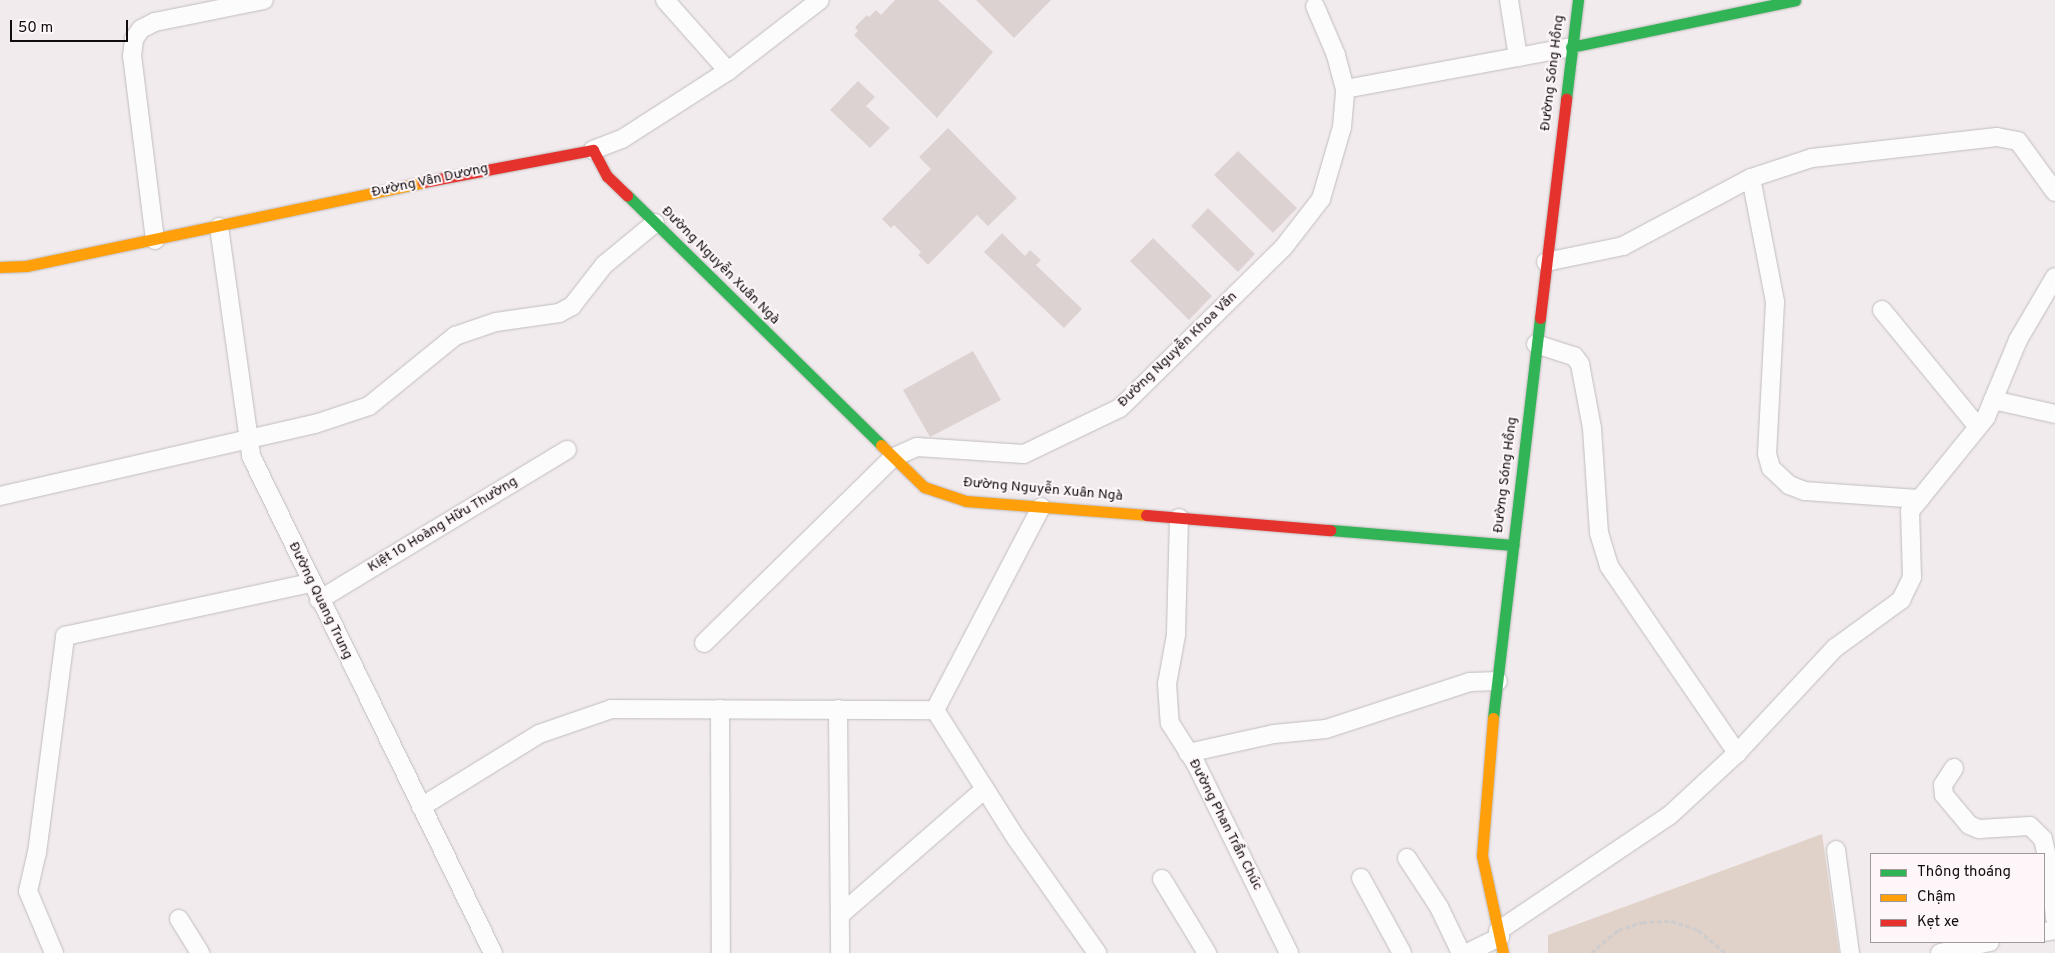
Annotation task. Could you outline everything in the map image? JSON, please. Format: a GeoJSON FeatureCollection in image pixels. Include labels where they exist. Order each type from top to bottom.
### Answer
{"type":"FeatureCollection","features":[{"type":"Feature","properties":{"kind":"street"},"geometry":{"type":"LineString","coordinates":[[155,240],[132,56],[134,39],[142,29],[156,22],[264,0]]}},
{"type":"Feature","properties":{"kind":"street"},"geometry":{"type":"LineString","coordinates":[[665,0],[728,71]]}},
{"type":"Feature","properties":{"kind":"street","name":"Đường Vân Dương"},"geometry":{"type":"LineString","coordinates":[[0,267],[26,266],[219,227],[557,154],[593,150],[648,123],[728,71],[820,0]]}},
{"type":"Feature","properties":{"kind":"street"},"geometry":{"type":"LineString","coordinates":[[1509,0],[1518,57]]}},
{"type":"Feature","properties":{"kind":"street","name":"Đường Sóng Hồng"},"geometry":{"type":"LineString","coordinates":[[1500,940],[1482,856],[1513,545],[1578,0]]}},
{"type":"Feature","properties":{"kind":"street"},"geometry":{"type":"LineString","coordinates":[[1345,89],[1571,47],[1795,0]]}},
{"type":"Feature","properties":{"kind":"street","name":"Đường Nguyễn Khoa Văn"},"geometry":{"type":"LineString","coordinates":[[892,458],[917,447],[1024,454],[1120,408],[1283,248],[1321,199],[1342,127],[1345,89],[1336,55],[1315,6]]}},
{"type":"Feature","properties":{"kind":"street"},"geometry":{"type":"LineString","coordinates":[[1546,262],[1623,246],[1751,178],[1812,158],[1997,137],[2018,141],[2055,192]]}},
{"type":"Feature","properties":{"kind":"street","name":"Đường Nguyễn Xuân Ngà"},"geometry":{"type":"LineString","coordinates":[[593,150],[607,176],[924,488],[966,501],[1513,545]]}},
{"type":"Feature","properties":{"kind":"street"},"geometry":{"type":"LineString","coordinates":[[1751,178],[1775,302],[1767,454],[1771,468],[1789,485],[1806,491],[1920,499]]}},
{"type":"Feature","properties":{"kind":"street"},"geometry":{"type":"LineString","coordinates":[[0,496],[250,437],[315,424],[369,406],[456,336],[496,322],[559,313],[572,306],[604,265],[656,223]]}},
{"type":"Feature","properties":{"kind":"street","name":"Đường Quang Trung"},"geometry":{"type":"LineString","coordinates":[[219,227],[250,437],[251,456],[319,600],[492,953]]}},
{"type":"Feature","properties":{"kind":"street"},"geometry":{"type":"LineString","coordinates":[[1467,953],[1500,940],[1670,814],[1737,753],[1835,648],[1902,600],[1912,577],[1910,511],[1978,427],[1993,400],[2018,340],[2055,277]]}},
{"type":"Feature","properties":{"kind":"street"},"geometry":{"type":"LineString","coordinates":[[1882,310],[1978,427]]}},
{"type":"Feature","properties":{"kind":"street"},"geometry":{"type":"LineString","coordinates":[[1536,344],[1574,356],[1580,364],[1592,428],[1599,533],[1609,566],[1737,753]]}},
{"type":"Feature","properties":{"kind":"street"},"geometry":{"type":"LineString","coordinates":[[1993,400],[2055,414]]}},
{"type":"Feature","properties":{"kind":"street","name":"Kiệt 10 Hoàng Hữu Thường"},"geometry":{"type":"LineString","coordinates":[[319,600],[567,450]]}},
{"type":"Feature","properties":{"kind":"street"},"geometry":{"type":"LineString","coordinates":[[704,643],[892,458]]}},
{"type":"Feature","properties":{"kind":"street"},"geometry":{"type":"LineString","coordinates":[[935,710],[1041,507]]}},
{"type":"Feature","properties":{"kind":"street","name":"Đường Phan Trần Chúc"},"geometry":{"type":"LineString","coordinates":[[1179,518],[1176,635],[1168,684],[1170,723],[1188,753],[1289,953]]}},
{"type":"Feature","properties":{"kind":"street"},"geometry":{"type":"LineString","coordinates":[[54,953],[28,891],[37,854],[65,636],[311,583]]}},
{"type":"Feature","properties":{"kind":"street"},"geometry":{"type":"LineString","coordinates":[[1188,753],[1274,734],[1326,729],[1470,682],[1498,681]]}},
{"type":"Feature","properties":{"kind":"street"},"geometry":{"type":"LineString","coordinates":[[421,807],[539,734],[611,709],[935,710]]}},
{"type":"Feature","properties":{"kind":"street"},"geometry":{"type":"LineString","coordinates":[[720,709],[721,953]]}},
{"type":"Feature","properties":{"kind":"street"},"geometry":{"type":"LineString","coordinates":[[838,710],[840,953]]}},
{"type":"Feature","properties":{"kind":"street"},"geometry":{"type":"LineString","coordinates":[[935,710],[985,789],[1097,953]]}},
{"type":"Feature","properties":{"kind":"street"},"geometry":{"type":"LineString","coordinates":[[1954,768],[1943,785],[1944,795],[1969,825],[1979,829],[2030,826],[2043,839],[2052,874],[2055,918]]}},
{"type":"Feature","properties":{"kind":"street"},"geometry":{"type":"LineString","coordinates":[[840,915],[985,789]]}},
{"type":"Feature","properties":{"kind":"street"},"geometry":{"type":"LineString","coordinates":[[1836,850],[1850,953]]}},
{"type":"Feature","properties":{"kind":"street"},"geometry":{"type":"LineString","coordinates":[[1407,858],[1439,907],[1461,953]]}},
{"type":"Feature","properties":{"kind":"street"},"geometry":{"type":"LineString","coordinates":[[1361,878],[1402,953]]}},
{"type":"Feature","properties":{"kind":"street"},"geometry":{"type":"LineString","coordinates":[[1162,879],[1207,953]]}},
{"type":"Feature","properties":{"kind":"street"},"geometry":{"type":"LineString","coordinates":[[179,919],[200,953]]}},
{"type":"Feature","properties":{"kind":"street"},"geometry":{"type":"LineString","coordinates":[[1940,953],[1985,943]]}},
{"type":"Feature","properties":{"kind":"path"},"geometry":{"type":"LineString","coordinates":[[1591,953],[1618,930],[1642,922],[1671,921],[1698,930],[1725,953]]}},
{"type":"Feature","properties":{"kind":"shaded area"},"geometry":{"type":"Polygon","coordinates":[[[1822,834],[1839,953],[1548,953],[1548,935],[1822,834]]]}},
{"type":"Feature","properties":{"kind":"building"},"geometry":{"type":"Polygon","coordinates":[[[895,0],[938,0],[993,52],[937,118],[854,35],[858,31],[855,27],[867,15],[869,17],[876,10],[881,15],[895,0]]]}},
{"type":"Feature","properties":{"kind":"building"},"geometry":{"type":"Polygon","coordinates":[[[976,0],[1051,0],[1014,38],[976,0]]]}},
{"type":"Feature","properties":{"kind":"building"},"geometry":{"type":"Polygon","coordinates":[[[858,81],[875,97],[866,106],[890,128],[870,148],[830,110],[858,81]]]}},
{"type":"Feature","properties":{"kind":"building"},"geometry":{"type":"Polygon","coordinates":[[[948,128],[1017,198],[988,226],[977,215],[928,265],[918,255],[921,252],[894,225],[891,228],[882,219],[931,169],[919,157],[948,128]]]}},
{"type":"Feature","properties":{"kind":"building"},"geometry":{"type":"Polygon","coordinates":[[[1238,151],[1297,208],[1273,233],[1214,175],[1238,151]]]}},
{"type":"Feature","properties":{"kind":"building"},"geometry":{"type":"Polygon","coordinates":[[[1208,208],[1255,254],[1238,272],[1191,226],[1208,208]]]}},
{"type":"Feature","properties":{"kind":"building"},"geometry":{"type":"Polygon","coordinates":[[[1002,233],[1025,256],[1030,250],[1041,260],[1036,265],[1082,309],[1064,328],[984,252],[1002,233]]]}},
{"type":"Feature","properties":{"kind":"building"},"geometry":{"type":"Polygon","coordinates":[[[1153,238],[1212,296],[1189,320],[1130,261],[1153,238]]]}},
{"type":"Feature","properties":{"kind":"building"},"geometry":{"type":"Polygon","coordinates":[[[973,351],[1001,400],[930,437],[903,390],[973,351]]]}},
{"type":"Feature","properties":{"kind":"traffic: fast"},"geometry":{"type":"LineString","coordinates":[[1566,99],[1578,0]]}},
{"type":"Feature","properties":{"kind":"traffic: fast"},"geometry":{"type":"LineString","coordinates":[[1571,47],[1795,0]]}},
{"type":"Feature","properties":{"kind":"traffic: fast"},"geometry":{"type":"LineString","coordinates":[[627,195],[881,445]]}},
{"type":"Feature","properties":{"kind":"traffic: fast"},"geometry":{"type":"LineString","coordinates":[[1493,718],[1540,318]]}},
{"type":"Feature","properties":{"kind":"traffic: fast"},"geometry":{"type":"LineString","coordinates":[[1330,530],[1513,545]]}},
{"type":"Feature","properties":{"kind":"traffic: slow"},"geometry":{"type":"LineString","coordinates":[[0,267],[26,266],[423,182]]}},
{"type":"Feature","properties":{"kind":"traffic: slow"},"geometry":{"type":"LineString","coordinates":[[881,445],[924,487],[966,501],[1146,515]]}},
{"type":"Feature","properties":{"kind":"traffic: slow"},"geometry":{"type":"LineString","coordinates":[[1493,718],[1482,856],[1503,953]]}},
{"type":"Feature","properties":{"kind":"traffic: jam"},"geometry":{"type":"LineString","coordinates":[[1540,318],[1566,99]]}},
{"type":"Feature","properties":{"kind":"traffic: jam"},"geometry":{"type":"LineString","coordinates":[[423,182],[593,150],[607,176],[627,195]]}},
{"type":"Feature","properties":{"kind":"traffic: jam"},"geometry":{"type":"LineString","coordinates":[[1146,515],[1330,530]]}}]}
